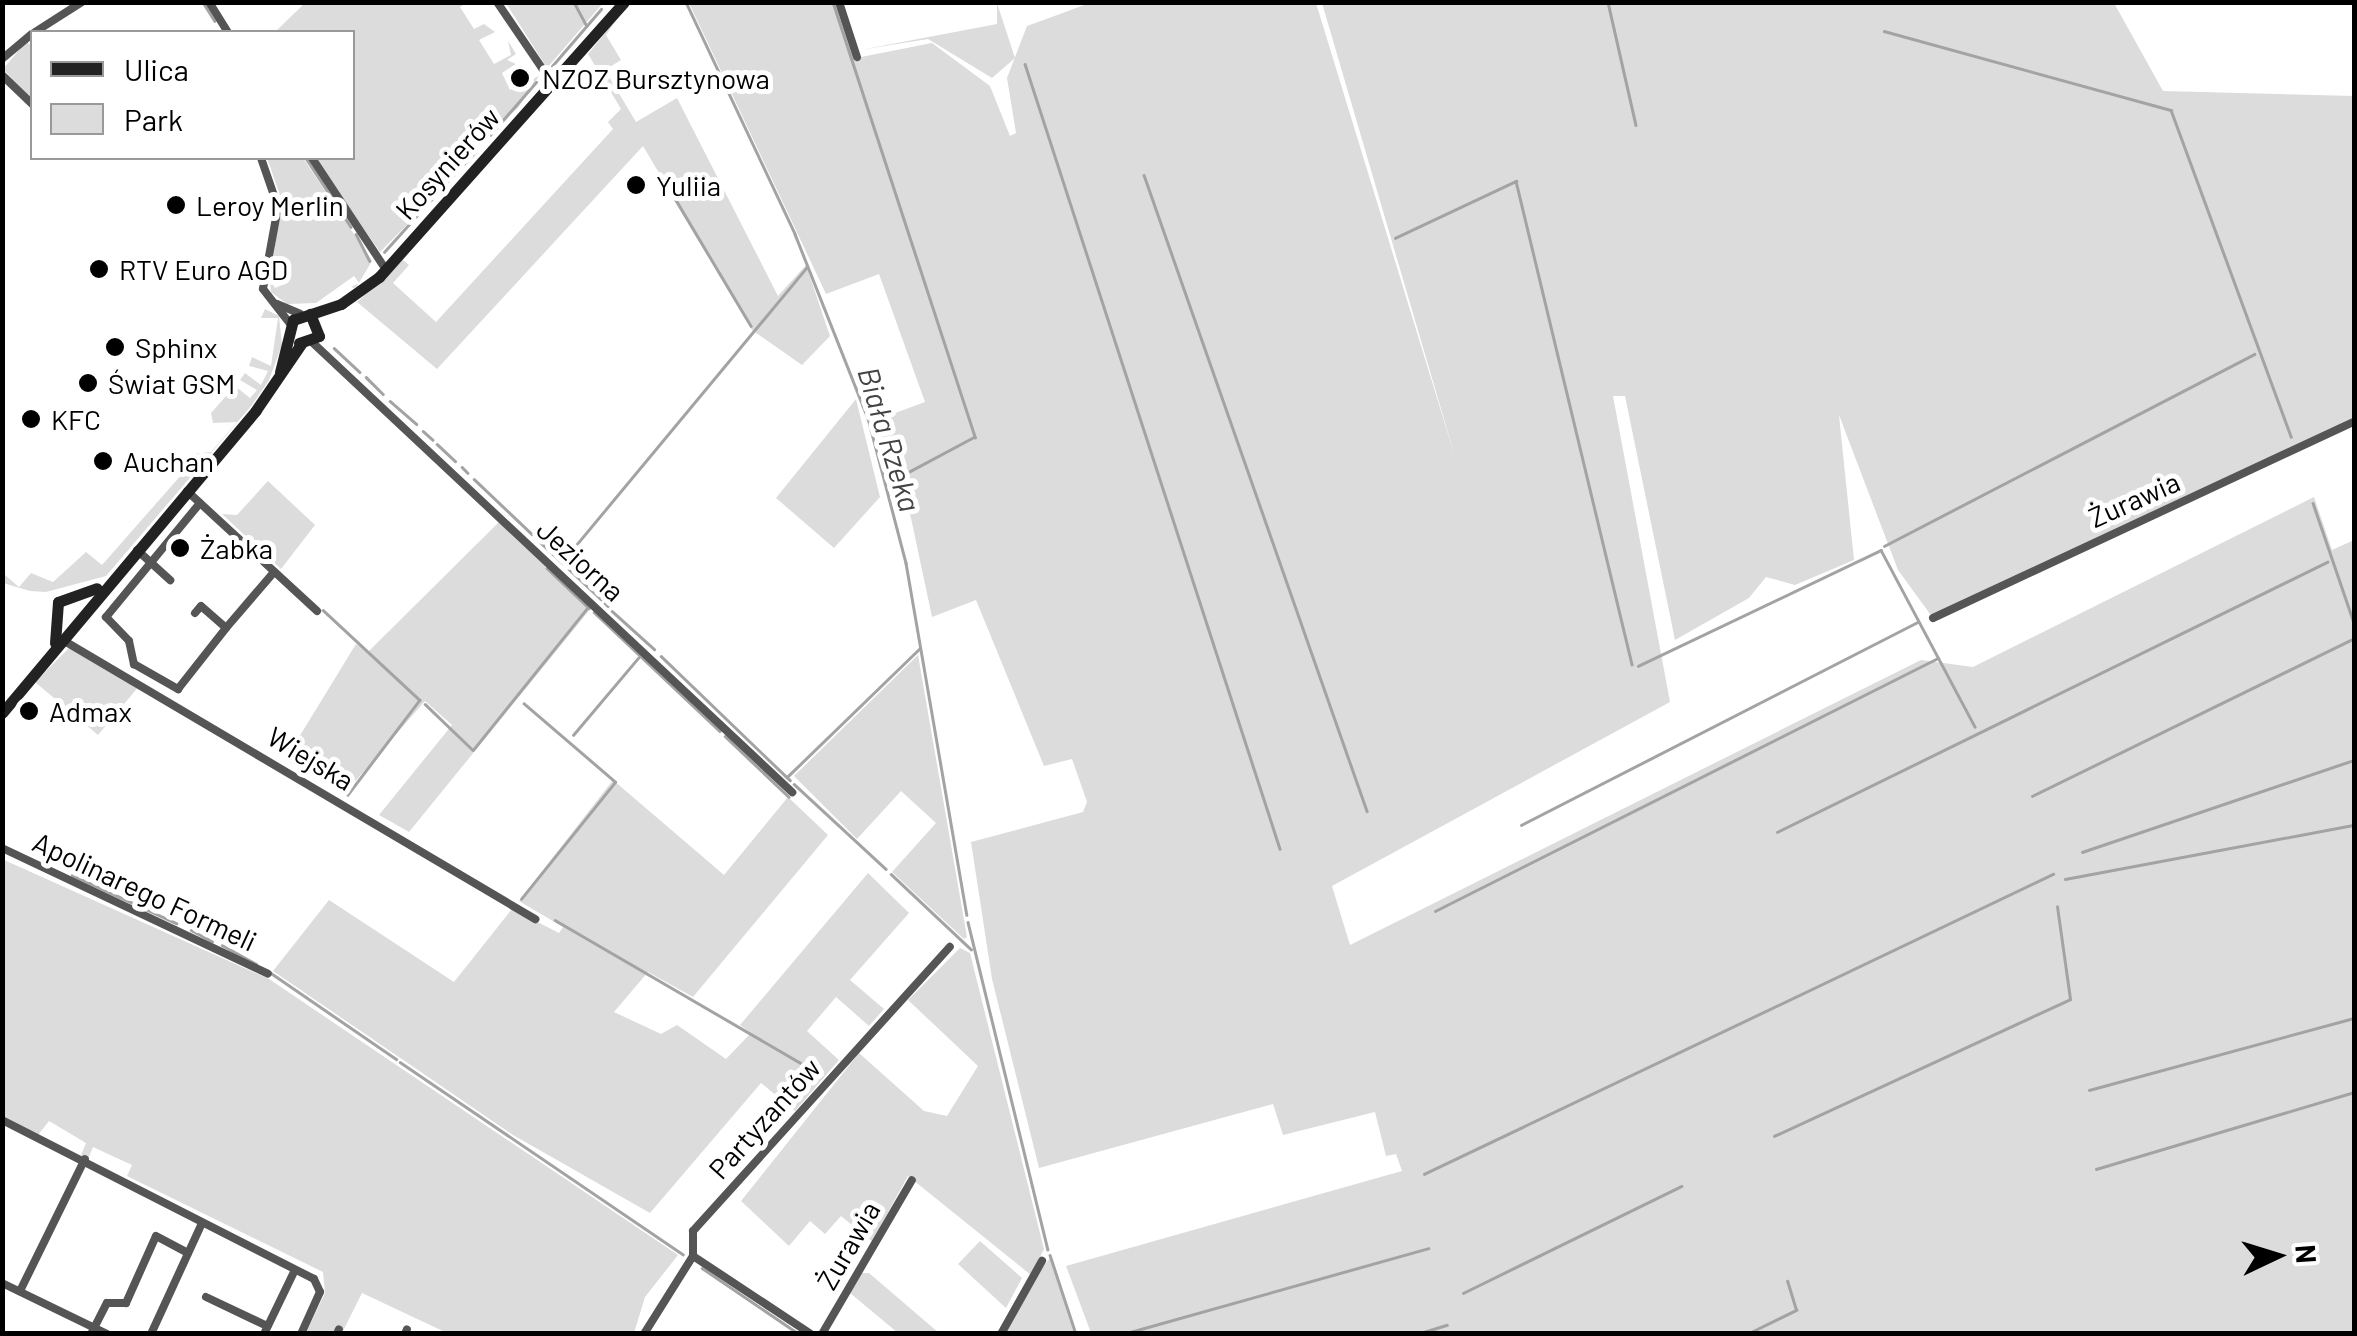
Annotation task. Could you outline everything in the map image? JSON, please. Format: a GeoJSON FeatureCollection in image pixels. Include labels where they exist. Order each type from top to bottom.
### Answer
{"type":"FeatureCollection","features":[{"type":"Feature","properties":{"kind":"main road","name":"Kosynierów"},"geometry":{"type":"LineString","coordinates":[[306,329],[386,270],[616,5]]}},
{"type":"Feature","properties":{"kind":"main road"},"geometry":{"type":"LineString","coordinates":[[50,656],[66,620],[117,573],[187,491],[280,372],[306,329]]}},
{"type":"Feature","properties":{"kind":"main road"},"geometry":{"type":"LineString","coordinates":[[2,713],[61,640],[66,620],[60,600],[80,604]]}},
{"type":"Feature","properties":{"kind":"street"},"geometry":{"type":"LineString","coordinates":[[39,30],[82,2]]}},
{"type":"Feature","properties":{"kind":"street"},"geometry":{"type":"LineString","coordinates":[[209,2],[227,30]]}},
{"type":"Feature","properties":{"kind":"street"},"geometry":{"type":"LineString","coordinates":[[497,2],[552,82]]}},
{"type":"Feature","properties":{"kind":"street"},"geometry":{"type":"LineString","coordinates":[[839,2],[857,57]]}},
{"type":"Feature","properties":{"kind":"street"},"geometry":{"type":"LineString","coordinates":[[2,59],[30,36]]}},
{"type":"Feature","properties":{"kind":"street"},"geometry":{"type":"LineString","coordinates":[[2,75],[30,102]]}},
{"type":"Feature","properties":{"kind":"street"},"geometry":{"type":"LineString","coordinates":[[263,160],[277,195],[262,289],[306,329]]}},
{"type":"Feature","properties":{"kind":"street"},"geometry":{"type":"LineString","coordinates":[[313,160],[386,270]]}},
{"type":"Feature","properties":{"kind":"street","name":"Jeziorna"},"geometry":{"type":"LineString","coordinates":[[306,329],[792,792]]}},
{"type":"Feature","properties":{"kind":"street","name":"Żurawia"},"geometry":{"type":"LineString","coordinates":[[1932,618],[2354,422]]}},
{"type":"Feature","properties":{"kind":"street"},"geometry":{"type":"LineString","coordinates":[[187,491],[316,612]]}},
{"type":"Feature","properties":{"kind":"street"},"geometry":{"type":"LineString","coordinates":[[200,503],[106,613],[129,641],[134,664],[181,689],[274,572]]}},
{"type":"Feature","properties":{"kind":"street"},"geometry":{"type":"LineString","coordinates":[[136,550],[170,580]]}},
{"type":"Feature","properties":{"kind":"street"},"geometry":{"type":"LineString","coordinates":[[195,614],[202,606],[226,628]]}},
{"type":"Feature","properties":{"kind":"street","name":"Wiejska"},"geometry":{"type":"LineString","coordinates":[[61,640],[535,920]]}},
{"type":"Feature","properties":{"kind":"street","name":"Apolinarego Formeli"},"geometry":{"type":"LineString","coordinates":[[2,848],[268,974]]}},
{"type":"Feature","properties":{"kind":"street","name":"Partyzantów"},"geometry":{"type":"LineString","coordinates":[[644,1334],[693,1256],[692,1231],[950,947]]}},
{"type":"Feature","properties":{"kind":"street"},"geometry":{"type":"LineString","coordinates":[[2,1120],[85,1159],[320,1286],[300,1334]]}},
{"type":"Feature","properties":{"kind":"street"},"geometry":{"type":"LineString","coordinates":[[20,1291],[85,1159]]}},
{"type":"Feature","properties":{"kind":"street","name":"Żurawia"},"geometry":{"type":"LineString","coordinates":[[822,1334],[912,1180]]}},
{"type":"Feature","properties":{"kind":"street"},"geometry":{"type":"LineString","coordinates":[[151,1334],[202,1223]]}},
{"type":"Feature","properties":{"kind":"street"},"geometry":{"type":"LineString","coordinates":[[93,1330],[107,1303],[126,1303],[156,1236],[188,1253]]}},
{"type":"Feature","properties":{"kind":"street"},"geometry":{"type":"LineString","coordinates":[[693,1256],[812,1334]]}},
{"type":"Feature","properties":{"kind":"street"},"geometry":{"type":"LineString","coordinates":[[1000,1334],[1042,1261]]}},
{"type":"Feature","properties":{"kind":"street"},"geometry":{"type":"LineString","coordinates":[[206,1297],[265,1330],[295,1270]]}},
{"type":"Feature","properties":{"kind":"street"},"geometry":{"type":"LineString","coordinates":[[2,1283],[107,1334]]}},
{"type":"Feature","properties":{"kind":"green space"},"geometry":{"type":"Polygon","coordinates":[[[603,2],[547,68],[506,3],[603,2]]]}},
{"type":"Feature","properties":{"kind":"green space"},"geometry":{"type":"Polygon","coordinates":[[[305,3],[466,3],[460,7],[474,29],[484,24],[495,32],[479,40],[494,64],[511,55],[508,41],[516,54],[507,60],[516,64],[502,73],[510,90],[539,76],[518,108],[477,142],[477,154],[380,252],[316,160],[355,160],[355,30],[277,30],[305,3]]]}},
{"type":"Feature","properties":{"kind":"green space"},"geometry":{"type":"Polygon","coordinates":[[[689,3],[838,3],[856,58],[932,43],[990,86],[1010,136],[1016,133],[1007,78],[1027,26],[1090,3],[1316,3],[1456,460],[1322,3],[2114,3],[2163,91],[2354,96],[2354,417],[1933,618],[1898,570],[1839,415],[1854,560],[1795,585],[1766,577],[1749,598],[1675,640],[1625,396],[1613,396],[1670,702],[1332,886],[1350,945],[1921,660],[1973,667],[2314,497],[2332,550],[2354,540],[2354,1333],[1091,1333],[1066,1266],[1402,1171],[1396,1154],[1386,1156],[1375,1112],[1283,1135],[1273,1104],[1039,1168],[992,979],[971,842],[1083,812],[1087,802],[1072,759],[1044,766],[976,600],[932,617],[911,518],[876,420],[925,402],[879,274],[826,294],[689,3]]]}},
{"type":"Feature","properties":{"kind":"green space"},"geometry":{"type":"Polygon","coordinates":[[[997,3],[1015,58],[992,78],[928,39],[860,50],[997,24],[997,3]]]}},
{"type":"Feature","properties":{"kind":"green space"},"geometry":{"type":"Polygon","coordinates":[[[619,16],[606,35],[621,60],[605,70],[636,122],[677,98],[778,296],[806,265],[830,336],[802,365],[752,330],[643,146],[437,369],[357,302],[403,260],[409,265],[393,283],[436,322],[613,129],[608,122],[621,109],[588,54],[619,16]]]}},
{"type":"Feature","properties":{"kind":"green space"},"geometry":{"type":"Polygon","coordinates":[[[26,42],[30,45],[30,97],[3,69],[26,42]]]}},
{"type":"Feature","properties":{"kind":"green space"},"geometry":{"type":"Polygon","coordinates":[[[268,160],[304,160],[372,261],[359,283],[354,276],[316,303],[287,304],[271,292],[270,279],[275,288],[287,283],[282,269],[272,269],[281,198],[268,160]]]}},
{"type":"Feature","properties":{"kind":"green space"},"geometry":{"type":"Polygon","coordinates":[[[265,309],[279,316],[282,345],[269,380],[252,405],[106,576],[46,592],[30,591],[3,583],[5,575],[19,587],[31,573],[53,582],[86,552],[102,565],[190,465],[185,455],[211,452],[237,422],[213,423],[211,413],[235,386],[250,398],[257,390],[240,380],[245,373],[261,385],[268,371],[249,366],[252,357],[271,366],[278,318],[261,318],[265,309]]]}},
{"type":"Feature","properties":{"kind":"green space"},"geometry":{"type":"Polygon","coordinates":[[[856,399],[880,497],[834,548],[776,498],[856,399]]]}},
{"type":"Feature","properties":{"kind":"green space"},"geometry":{"type":"Polygon","coordinates":[[[268,481],[315,525],[281,569],[222,514],[237,515],[268,481]]]}},
{"type":"Feature","properties":{"kind":"green space"},"geometry":{"type":"Polygon","coordinates":[[[499,522],[592,607],[409,832],[379,815],[452,725],[425,701],[344,794],[285,760],[356,644],[369,651],[499,522]]]}},
{"type":"Feature","properties":{"kind":"green space"},"geometry":{"type":"Polygon","coordinates":[[[69,648],[140,685],[98,735],[35,682],[69,648]]]}},
{"type":"Feature","properties":{"kind":"green space"},"geometry":{"type":"Polygon","coordinates":[[[918,655],[967,937],[964,939],[892,872],[936,823],[901,791],[857,839],[794,776],[918,655]]]}},
{"type":"Feature","properties":{"kind":"green space"},"geometry":{"type":"Polygon","coordinates":[[[613,780],[724,875],[788,797],[828,835],[693,997],[648,972],[614,1012],[661,1034],[677,1025],[726,1059],[751,1033],[740,1025],[868,873],[909,913],[850,980],[884,1009],[869,1026],[836,997],[807,1031],[839,1060],[795,1111],[761,1083],[650,1213],[513,1135],[273,971],[329,900],[454,982],[512,909],[559,933],[563,927],[519,901],[613,780]]]}},
{"type":"Feature","properties":{"kind":"green space"},"geometry":{"type":"Polygon","coordinates":[[[2,859],[269,979],[678,1255],[645,1297],[634,1333],[447,1333],[362,1293],[343,1331],[306,1333],[325,1293],[323,1272],[127,1176],[132,1165],[93,1147],[88,1159],[81,1155],[86,1143],[49,1121],[38,1135],[3,1118],[2,859]]]}},
{"type":"Feature","properties":{"kind":"green space"},"geometry":{"type":"Polygon","coordinates":[[[960,948],[970,953],[1044,1249],[1031,1275],[908,1176],[872,1241],[841,1216],[825,1234],[810,1221],[789,1246],[741,1201],[859,1053],[924,1111],[947,1116],[978,1066],[908,1000],[960,948]]]}},
{"type":"Feature","properties":{"kind":"green space"},"geometry":{"type":"Polygon","coordinates":[[[980,1241],[1022,1278],[1006,1308],[958,1264],[980,1241]]]}},
{"type":"Feature","properties":{"kind":"green space"},"geometry":{"type":"Polygon","coordinates":[[[1050,1258],[1075,1333],[1003,1334],[1035,1278],[1050,1258]]]}},
{"type":"Feature","properties":{"kind":"green space"},"geometry":{"type":"Polygon","coordinates":[[[862,1273],[869,1273],[939,1333],[898,1333],[850,1293],[862,1273]]]}},
{"type":"Feature","properties":{"kind":"waterway"},"geometry":{"type":"LineString","coordinates":[[203,2],[215,21]]}},
{"type":"Feature","properties":{"kind":"waterway"},"geometry":{"type":"LineString","coordinates":[[574,2],[587,26]]}},
{"type":"Feature","properties":{"kind":"waterway","name":"Biała Rzeka"},"geometry":{"type":"LineString","coordinates":[[686,2],[795,234],[868,418],[906,563],[967,915]]}},
{"type":"Feature","properties":{"kind":"waterway"},"geometry":{"type":"LineString","coordinates":[[833,2],[975,437],[902,476]]}},
{"type":"Feature","properties":{"kind":"waterway"},"geometry":{"type":"LineString","coordinates":[[1608,2],[1636,125]]}},
{"type":"Feature","properties":{"kind":"waterway"},"geometry":{"type":"LineString","coordinates":[[552,66],[601,9]]}},
{"type":"Feature","properties":{"kind":"waterway"},"geometry":{"type":"LineString","coordinates":[[1884,31],[2171,110],[2291,437]]}},
{"type":"Feature","properties":{"kind":"waterway"},"geometry":{"type":"LineString","coordinates":[[1025,64],[1280,849]]}},
{"type":"Feature","properties":{"kind":"waterway"},"geometry":{"type":"LineString","coordinates":[[490,135],[536,82]]}},
{"type":"Feature","properties":{"kind":"waterway"},"geometry":{"type":"LineString","coordinates":[[384,252],[475,151]]}},
{"type":"Feature","properties":{"kind":"waterway"},"geometry":{"type":"LineString","coordinates":[[307,160],[351,227]]}},
{"type":"Feature","properties":{"kind":"waterway"},"geometry":{"type":"LineString","coordinates":[[1144,175],[1367,811]]}},
{"type":"Feature","properties":{"kind":"waterway"},"geometry":{"type":"LineString","coordinates":[[1395,238],[1516,181],[1632,664]]}},
{"type":"Feature","properties":{"kind":"waterway"},"geometry":{"type":"LineString","coordinates":[[670,190],[751,326]]}},
{"type":"Feature","properties":{"kind":"waterway"},"geometry":{"type":"LineString","coordinates":[[356,234],[370,261]]}},
{"type":"Feature","properties":{"kind":"waterway"},"geometry":{"type":"LineString","coordinates":[[562,562],[807,267]]}},
{"type":"Feature","properties":{"kind":"waterway"},"geometry":{"type":"LineString","coordinates":[[334,348],[360,372]]}},
{"type":"Feature","properties":{"kind":"waterway"},"geometry":{"type":"LineString","coordinates":[[1884,546],[2254,354]]}},
{"type":"Feature","properties":{"kind":"waterway"},"geometry":{"type":"LineString","coordinates":[[366,377],[383,394]]}},
{"type":"Feature","properties":{"kind":"waterway"},"geometry":{"type":"LineString","coordinates":[[390,401],[416,424]]}},
{"type":"Feature","properties":{"kind":"waterway"},"geometry":{"type":"LineString","coordinates":[[423,431],[433,440]]}},
{"type":"Feature","properties":{"kind":"waterway"},"geometry":{"type":"LineString","coordinates":[[437,444],[455,461]]}},
{"type":"Feature","properties":{"kind":"waterway"},"geometry":{"type":"LineString","coordinates":[[462,467],[468,473]]}},
{"type":"Feature","properties":{"kind":"waterway"},"geometry":{"type":"LineString","coordinates":[[474,479],[532,534]]}},
{"type":"Feature","properties":{"kind":"waterway"},"geometry":{"type":"LineString","coordinates":[[2313,503],[2354,623]]}},
{"type":"Feature","properties":{"kind":"waterway"},"geometry":{"type":"LineString","coordinates":[[538,540],[563,563]]}},
{"type":"Feature","properties":{"kind":"waterway"},"geometry":{"type":"LineString","coordinates":[[1638,666],[1881,550],[1975,727]]}},
{"type":"Feature","properties":{"kind":"waterway"},"geometry":{"type":"LineString","coordinates":[[1777,832],[2327,562]]}},
{"type":"Feature","properties":{"kind":"waterway"},"geometry":{"type":"LineString","coordinates":[[547,568],[589,608]]}},
{"type":"Feature","properties":{"kind":"waterway"},"geometry":{"type":"LineString","coordinates":[[569,569],[601,599]]}},
{"type":"Feature","properties":{"kind":"waterway"},"geometry":{"type":"LineString","coordinates":[[605,603],[608,606]]}},
{"type":"Feature","properties":{"kind":"waterway"},"geometry":{"type":"LineString","coordinates":[[425,704],[473,750],[588,607]]}},
{"type":"Feature","properties":{"kind":"waterway"},"geometry":{"type":"LineString","coordinates":[[323,610],[420,700],[348,795]]}},
{"type":"Feature","properties":{"kind":"waterway"},"geometry":{"type":"LineString","coordinates":[[612,611],[654,649]]}},
{"type":"Feature","properties":{"kind":"waterway"},"geometry":{"type":"LineString","coordinates":[[594,612],[720,731]]}},
{"type":"Feature","properties":{"kind":"waterway"},"geometry":{"type":"LineString","coordinates":[[1521,825],[1917,622]]}},
{"type":"Feature","properties":{"kind":"waterway"},"geometry":{"type":"LineString","coordinates":[[2032,796],[2354,638]]}},
{"type":"Feature","properties":{"kind":"waterway"},"geometry":{"type":"LineString","coordinates":[[787,777],[919,649]]}},
{"type":"Feature","properties":{"kind":"waterway"},"geometry":{"type":"LineString","coordinates":[[661,656],[790,780]]}},
{"type":"Feature","properties":{"kind":"waterway"},"geometry":{"type":"LineString","coordinates":[[573,735],[639,657]]}},
{"type":"Feature","properties":{"kind":"waterway"},"geometry":{"type":"LineString","coordinates":[[1435,911],[1938,658]]}},
{"type":"Feature","properties":{"kind":"waterway"},"geometry":{"type":"LineString","coordinates":[[521,899],[615,782],[524,704]]}},
{"type":"Feature","properties":{"kind":"waterway"},"geometry":{"type":"LineString","coordinates":[[725,736],[789,797]]}},
{"type":"Feature","properties":{"kind":"waterway"},"geometry":{"type":"LineString","coordinates":[[2082,852],[2354,760]]}},
{"type":"Feature","properties":{"kind":"waterway"},"geometry":{"type":"LineString","coordinates":[[794,784],[886,869]]}},
{"type":"Feature","properties":{"kind":"waterway"},"geometry":{"type":"LineString","coordinates":[[2065,879],[2354,825]]}},
{"type":"Feature","properties":{"kind":"waterway"},"geometry":{"type":"LineString","coordinates":[[891,874],[971,949]]}},
{"type":"Feature","properties":{"kind":"waterway"},"geometry":{"type":"LineString","coordinates":[[1424,1174],[2053,874]]}},
{"type":"Feature","properties":{"kind":"waterway"},"geometry":{"type":"LineString","coordinates":[[72,875],[176,923]]}},
{"type":"Feature","properties":{"kind":"waterway"},"geometry":{"type":"LineString","coordinates":[[1774,1136],[2070,999],[2057,907]]}},
{"type":"Feature","properties":{"kind":"waterway"},"geometry":{"type":"LineString","coordinates":[[555,920],[818,1073]]}},
{"type":"Feature","properties":{"kind":"waterway","name":"Biała Rzeka"},"geometry":{"type":"LineString","coordinates":[[968,922],[1048,1249]]}},
{"type":"Feature","properties":{"kind":"waterway"},"geometry":{"type":"LineString","coordinates":[[191,930],[212,941]]}},
{"type":"Feature","properties":{"kind":"waterway"},"geometry":{"type":"LineString","coordinates":[[222,945],[256,964]]}},
{"type":"Feature","properties":{"kind":"waterway"},"geometry":{"type":"LineString","coordinates":[[271,973],[396,1059]]}},
{"type":"Feature","properties":{"kind":"waterway"},"geometry":{"type":"LineString","coordinates":[[2089,1090],[2354,1018]]}},
{"type":"Feature","properties":{"kind":"waterway"},"geometry":{"type":"LineString","coordinates":[[400,1062],[683,1254]]}},
{"type":"Feature","properties":{"kind":"waterway"},"geometry":{"type":"LineString","coordinates":[[2096,1169],[2354,1092]]}},
{"type":"Feature","properties":{"kind":"waterway"},"geometry":{"type":"LineString","coordinates":[[1463,1293],[1681,1186]]}},
{"type":"Feature","properties":{"kind":"waterway"},"geometry":{"type":"LineString","coordinates":[[1123,1334],[1428,1248]]}},
{"type":"Feature","properties":{"kind":"waterway","name":"Biała Rzeka"},"geometry":{"type":"LineString","coordinates":[[1050,1255],[1076,1334]]}},
{"type":"Feature","properties":{"kind":"waterway"},"geometry":{"type":"LineString","coordinates":[[702,1268],[799,1334]]}},
{"type":"Feature","properties":{"kind":"waterway"},"geometry":{"type":"LineString","coordinates":[[1747,1334],[1796,1310],[1787,1281]]}},
{"type":"Feature","properties":{"kind":"waterway"},"geometry":{"type":"LineString","coordinates":[[1417,1334],[1447,1325]]}},
{"type":"Feature","properties":{"kind":"place","name":"NZOZ Bursztynowa"},"geometry":{"type":"Point","coordinates":[520,78]}},
{"type":"Feature","properties":{"kind":"place","name":"Yuliia"},"geometry":{"type":"Point","coordinates":[636,185]}},
{"type":"Feature","properties":{"kind":"place","name":"Leroy Merlin"},"geometry":{"type":"Point","coordinates":[176,205]}},
{"type":"Feature","properties":{"kind":"place","name":"RTV Euro AGD"},"geometry":{"type":"Point","coordinates":[99,269]}},
{"type":"Feature","properties":{"kind":"place","name":"Sphinx"},"geometry":{"type":"Point","coordinates":[115,347]}},
{"type":"Feature","properties":{"kind":"place","name":"Świat GSM"},"geometry":{"type":"Point","coordinates":[88,383]}},
{"type":"Feature","properties":{"kind":"place","name":"KFC"},"geometry":{"type":"Point","coordinates":[31,419]}},
{"type":"Feature","properties":{"kind":"place","name":"Auchan"},"geometry":{"type":"Point","coordinates":[103,461]}},
{"type":"Feature","properties":{"kind":"place","name":"Żabka"},"geometry":{"type":"Point","coordinates":[180,548]}},
{"type":"Feature","properties":{"kind":"place","name":"Admax"},"geometry":{"type":"Point","coordinates":[29,711]}}]}
